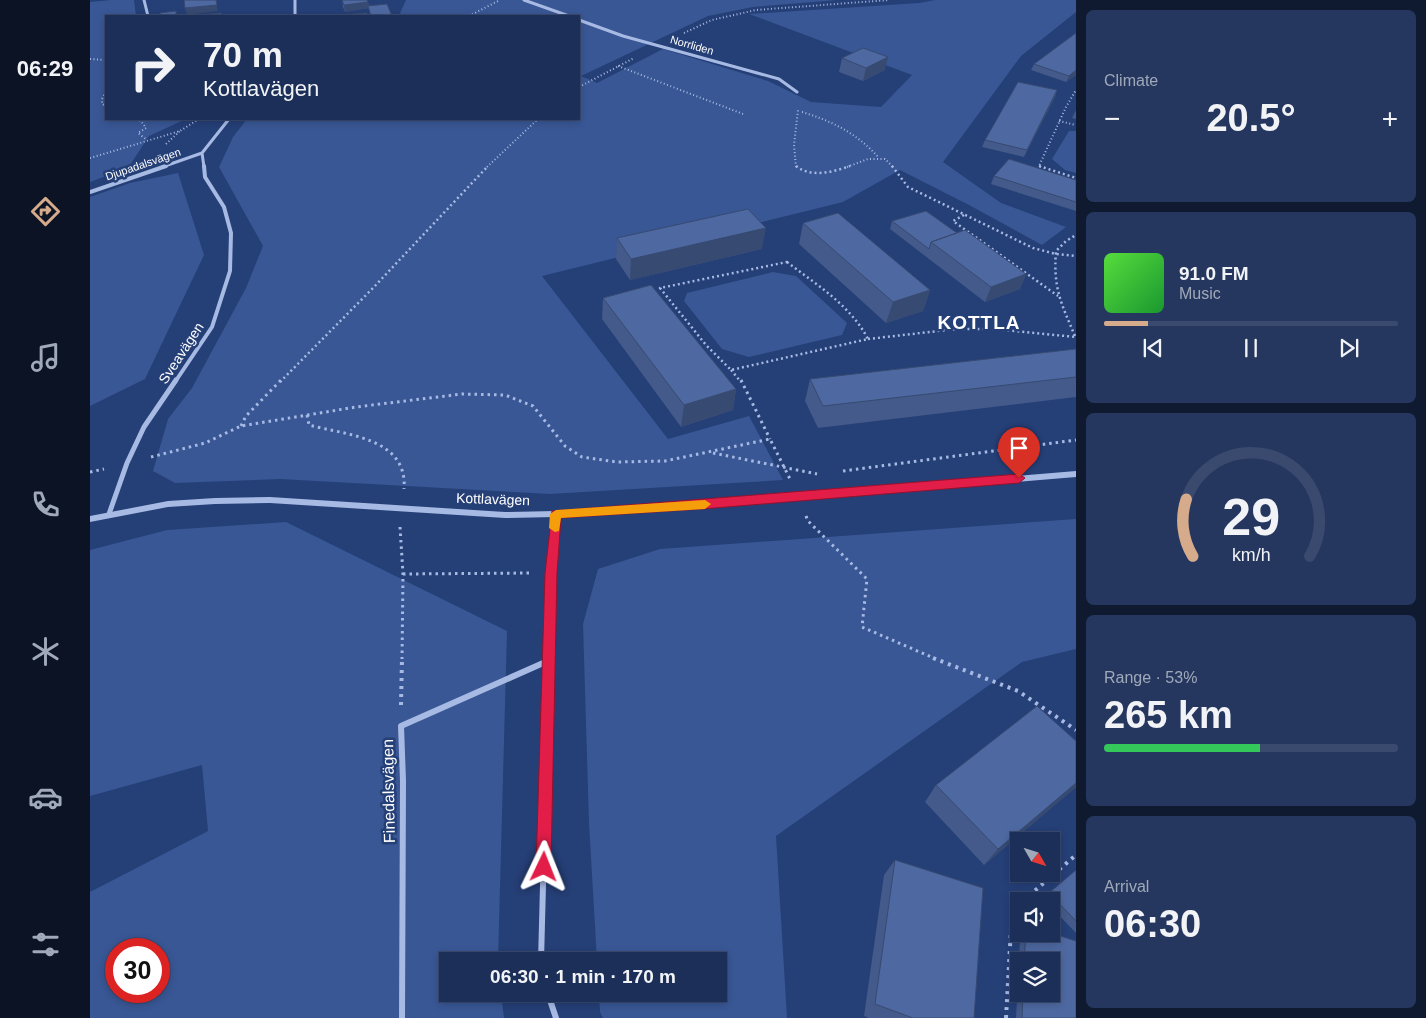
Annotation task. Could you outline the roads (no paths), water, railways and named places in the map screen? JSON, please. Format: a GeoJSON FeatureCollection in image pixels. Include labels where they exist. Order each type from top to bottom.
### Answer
{"type":"FeatureCollection","features":[{"type":"Feature","properties":{"kind":"street"},"geometry":{"type":"LineString","coordinates":[[144,0],[148,15]]}},
{"type":"Feature","properties":{"kind":"street"},"geometry":{"type":"LineString","coordinates":[[295,0],[295,15]]}},
{"type":"Feature","properties":{"kind":"street"},"geometry":{"type":"LineString","coordinates":[[524,0],[566,15]]}},
{"type":"Feature","properties":{"kind":"street","name":"Norrliden"},"geometry":{"type":"LineString","coordinates":[[580,20],[623,36],[779,79],[797,92]]}},
{"type":"Feature","properties":{"kind":"street"},"geometry":{"type":"LineString","coordinates":[[202,153],[228,120]]}},
{"type":"Feature","properties":{"kind":"street","name":"Djupadalsvägen"},"geometry":{"type":"LineString","coordinates":[[90,192],[202,153]]}},
{"type":"Feature","properties":{"kind":"street","name":"Sveavägen"},"geometry":{"type":"LineString","coordinates":[[109,514],[127,463],[144,427],[212,328],[230,271],[231,233],[224,207],[205,177],[202,153]]}},
{"type":"Feature","properties":{"kind":"street","name":"Kottlavägen"},"geometry":{"type":"LineString","coordinates":[[90,518],[168,504],[270,500],[505,515],[556,514],[702,505],[1076,474]]}},
{"type":"Feature","properties":{"kind":"street"},"geometry":{"type":"LineString","coordinates":[[541,952],[551,573],[556,514]]}},
{"type":"Feature","properties":{"kind":"street","name":"Finedalsvägen"},"geometry":{"type":"LineString","coordinates":[[402,1018],[403,781],[401,726],[550,660]]}},
{"type":"Feature","properties":{"kind":"street"},"geometry":{"type":"LineString","coordinates":[[551,1002],[556,1018]]}},
{"type":"Feature","properties":{"kind":"district","name":"KOTTLA"},"geometry":{"type":"Point","coordinates":[979,322]}}]}
